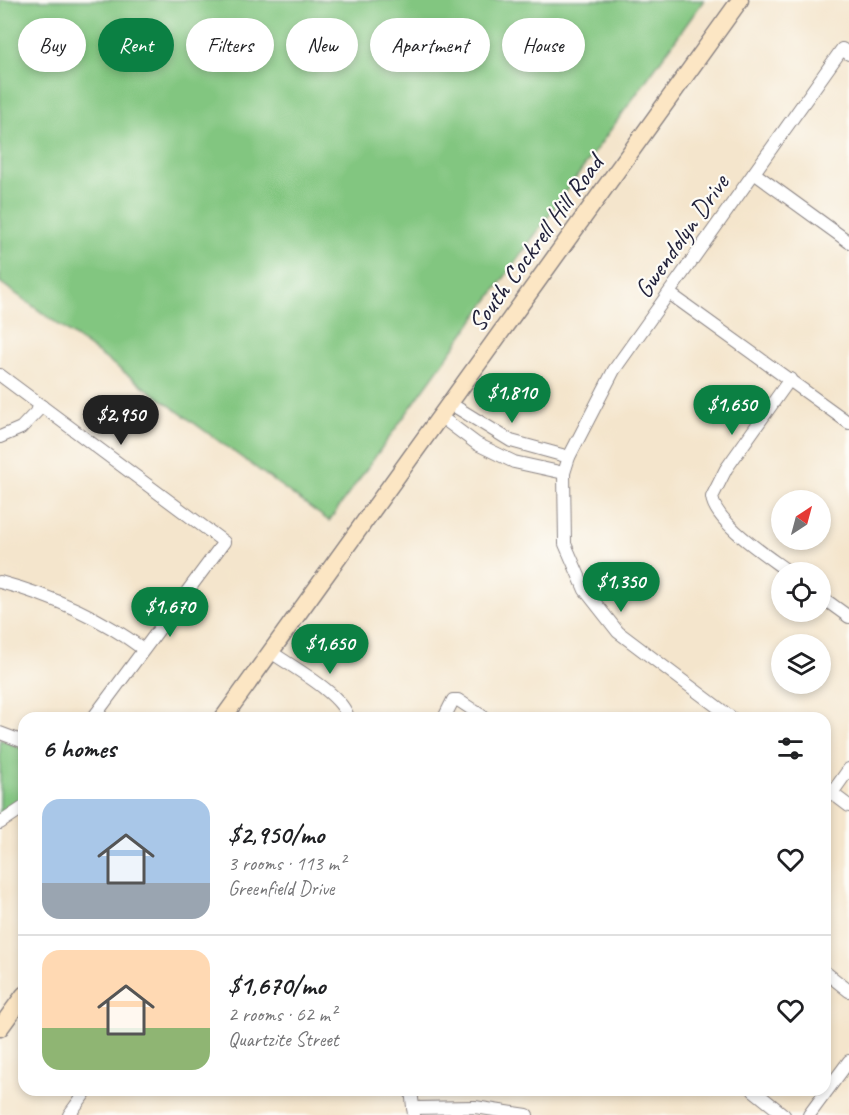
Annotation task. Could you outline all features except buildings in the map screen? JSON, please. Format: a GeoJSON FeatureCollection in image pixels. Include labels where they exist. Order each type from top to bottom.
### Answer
{"type":"FeatureCollection","features":[{"type":"Feature","properties":{"kind":"main road","name":"South Cockrell Hill Road"},"geometry":{"type":"LineString","coordinates":[[227,712],[740,0]]}},
{"type":"Feature","properties":{"kind":"main road"},"geometry":{"type":"LineString","coordinates":[[1,1026],[18,1003]]}},
{"type":"Feature","properties":{"kind":"street","name":"Gwendolyn Drive"},"geometry":{"type":"LineString","coordinates":[[724,712],[618,632],[585,590],[566,544],[564,473],[569,457],[614,370],[754,173],[846,52]]}},
{"type":"Feature","properties":{"kind":"street"},"geometry":{"type":"LineString","coordinates":[[754,173],[849,242]]}},
{"type":"Feature","properties":{"kind":"street"},"geometry":{"type":"LineString","coordinates":[[669,293],[849,423]]}},
{"type":"Feature","properties":{"kind":"street"},"geometry":{"type":"LineString","coordinates":[[0,375],[224,542],[97,712]]}},
{"type":"Feature","properties":{"kind":"street"},"geometry":{"type":"LineString","coordinates":[[776,562],[739,533],[713,504],[712,496],[726,469],[790,379]]}},
{"type":"Feature","properties":{"kind":"street"},"geometry":{"type":"LineString","coordinates":[[0,437],[21,428],[42,406]]}},
{"type":"Feature","properties":{"kind":"street"},"geometry":{"type":"LineString","coordinates":[[446,410],[512,441],[569,457]]}},
{"type":"Feature","properties":{"kind":"street"},"geometry":{"type":"LineString","coordinates":[[446,410],[477,444],[514,462],[564,473]]}},
{"type":"Feature","properties":{"kind":"street"},"geometry":{"type":"LineString","coordinates":[[0,582],[63,603],[125,636],[143,649]]}},
{"type":"Feature","properties":{"kind":"street"},"geometry":{"type":"LineString","coordinates":[[831,604],[849,617]]}},
{"type":"Feature","properties":{"kind":"street"},"geometry":{"type":"LineString","coordinates":[[271,652],[331,694],[344,706],[346,712]]}},
{"type":"Feature","properties":{"kind":"street"},"geometry":{"type":"LineString","coordinates":[[447,712],[453,700],[464,702],[477,712]]}},
{"type":"Feature","properties":{"kind":"street"},"geometry":{"type":"LineString","coordinates":[[0,733],[18,740]]}},
{"type":"Feature","properties":{"kind":"street"},"geometry":{"type":"LineString","coordinates":[[831,787],[849,769]]}},
{"type":"Feature","properties":{"kind":"street"},"geometry":{"type":"LineString","coordinates":[[831,792],[849,806]]}},
{"type":"Feature","properties":{"kind":"street"},"geometry":{"type":"LineString","coordinates":[[0,823],[18,811]]}},
{"type":"Feature","properties":{"kind":"street"},"geometry":{"type":"LineString","coordinates":[[831,977],[849,991]]}},
{"type":"Feature","properties":{"kind":"street"},"geometry":{"type":"LineString","coordinates":[[831,1085],[849,1061]]}},
{"type":"Feature","properties":{"kind":"street"},"geometry":{"type":"LineString","coordinates":[[69,1115],[83,1096]]}},
{"type":"Feature","properties":{"kind":"street"},"geometry":{"type":"LineString","coordinates":[[412,1096],[414,1111],[476,1107],[526,1115]]}},
{"type":"Feature","properties":{"kind":"street"},"geometry":{"type":"LineString","coordinates":[[760,1096],[784,1115]]}},
{"type":"Feature","properties":{"kind":"street"},"geometry":{"type":"LineString","coordinates":[[809,1115],[823,1096]]}},
{"type":"Feature","properties":{"kind":"green space"},"geometry":{"type":"Polygon","coordinates":[[[0,0],[704,0],[329,521],[0,282],[0,0]]]}},
{"type":"Feature","properties":{"kind":"green space"},"geometry":{"type":"Polygon","coordinates":[[[0,739],[18,746],[18,803],[0,816],[0,739]]]}}]}
